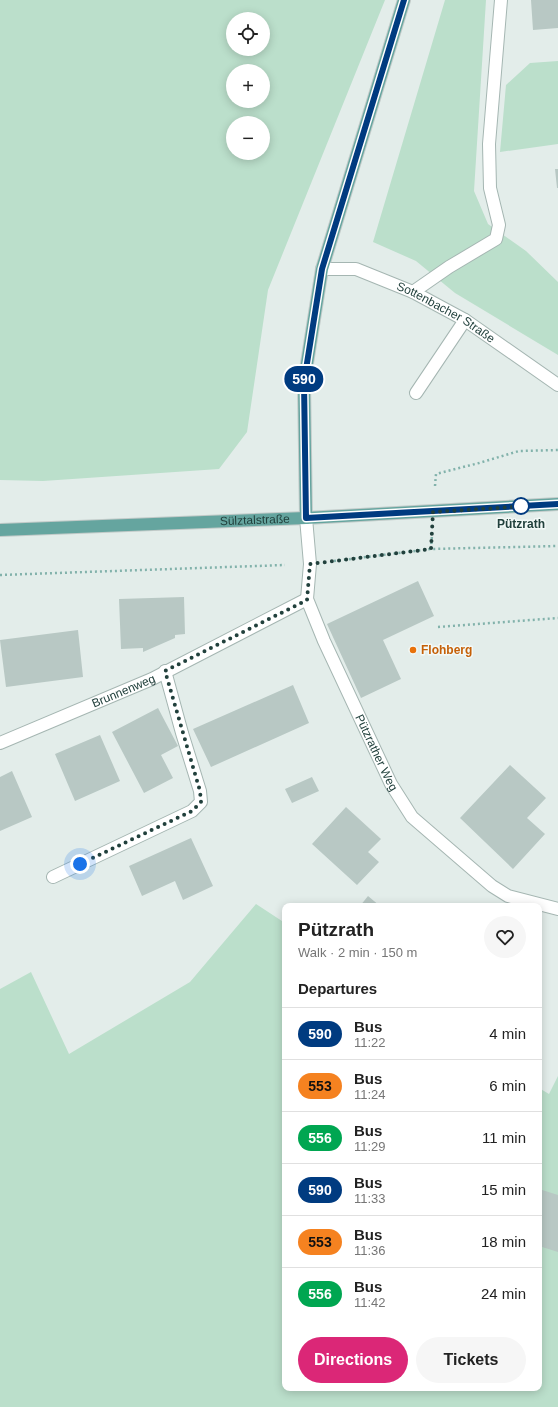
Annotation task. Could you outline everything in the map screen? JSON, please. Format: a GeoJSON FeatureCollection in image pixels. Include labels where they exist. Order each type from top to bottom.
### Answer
{"type":"FeatureCollection","features":[{"type":"Feature","properties":{"kind":"main road"},"geometry":{"type":"LineString","coordinates":[[306,518],[304,382],[322,269],[404,0]]}},
{"type":"Feature","properties":{"kind":"main road","name":"Sülztalstraße"},"geometry":{"type":"LineString","coordinates":[[0,530],[306,518],[558,504]]}},
{"type":"Feature","properties":{"kind":"street"},"geometry":{"type":"LineString","coordinates":[[413,292],[449,266],[496,239],[499,225],[490,188],[489,144],[501,0]]}},
{"type":"Feature","properties":{"kind":"street","name":"Sottenbacher Straße"},"geometry":{"type":"LineString","coordinates":[[322,269],[356,269],[413,292],[465,320],[558,385]]}},
{"type":"Feature","properties":{"kind":"street"},"geometry":{"type":"LineString","coordinates":[[416,393],[465,320]]}},
{"type":"Feature","properties":{"kind":"street","name":"Pützrather Weg"},"geometry":{"type":"LineString","coordinates":[[306,518],[310,564],[307,600],[324,642],[391,784],[412,817],[492,886],[508,896],[535,903]]}},
{"type":"Feature","properties":{"kind":"street","name":"Brunnenweg"},"geometry":{"type":"LineString","coordinates":[[0,744],[152,679],[165,671],[307,600]]}},
{"type":"Feature","properties":{"kind":"street"},"geometry":{"type":"LineString","coordinates":[[53,877],[192,811],[201,802],[200,791],[165,671]]}},
{"type":"Feature","properties":{"kind":"street","name":"Pützrather Weg"},"geometry":{"type":"LineString","coordinates":[[542,905],[558,909]]}},
{"type":"Feature","properties":{"kind":"path"},"geometry":{"type":"LineString","coordinates":[[431,549],[436,474],[519,451],[558,450]]}},
{"type":"Feature","properties":{"kind":"path"},"geometry":{"type":"LineString","coordinates":[[0,575],[310,564],[431,549],[558,546]]}},
{"type":"Feature","properties":{"kind":"path"},"geometry":{"type":"LineString","coordinates":[[438,627],[558,618]]}},
{"type":"Feature","properties":{"kind":"green space"},"geometry":{"type":"Polygon","coordinates":[[[0,0],[385,0],[268,290],[247,432],[219,469],[43,481],[0,480],[0,0]]]}},
{"type":"Feature","properties":{"kind":"green space"},"geometry":{"type":"Polygon","coordinates":[[[445,0],[486,0],[474,191],[488,224],[526,251],[558,282],[558,355],[455,293],[416,261],[373,242],[445,0]]]}},
{"type":"Feature","properties":{"kind":"green space"},"geometry":{"type":"Polygon","coordinates":[[[558,61],[558,144],[500,152],[506,85],[530,63],[558,61]]]}},
{"type":"Feature","properties":{"kind":"green space"},"geometry":{"type":"Polygon","coordinates":[[[256,904],[282,921],[282,1391],[542,1391],[542,1090],[549,1094],[558,1076],[558,1407],[0,1407],[0,989],[31,972],[69,1054],[190,982],[256,904]]]}},
{"type":"Feature","properties":{"kind":"building"},"geometry":{"type":"Polygon","coordinates":[[[531,0],[558,0],[558,28],[533,30],[531,0]]]}},
{"type":"Feature","properties":{"kind":"building"},"geometry":{"type":"Polygon","coordinates":[[[555,169],[558,169],[558,188],[557,188],[555,169]]]}},
{"type":"Feature","properties":{"kind":"building","name":"Flohberg"},"geometry":{"type":"Polygon","coordinates":[[[418,581],[434,616],[383,640],[401,679],[361,698],[327,624],[418,581]]]}},
{"type":"Feature","properties":{"kind":"building"},"geometry":{"type":"Polygon","coordinates":[[[184,597],[185,634],[175,635],[175,638],[143,652],[143,648],[121,649],[119,599],[184,597]]]}},
{"type":"Feature","properties":{"kind":"building"},"geometry":{"type":"Polygon","coordinates":[[[78,630],[83,677],[6,687],[0,640],[78,630]]]}},
{"type":"Feature","properties":{"kind":"building"},"geometry":{"type":"Polygon","coordinates":[[[293,685],[309,723],[211,767],[193,729],[293,685]]]}},
{"type":"Feature","properties":{"kind":"building"},"geometry":{"type":"Polygon","coordinates":[[[158,708],[178,746],[161,755],[173,778],[144,793],[112,732],[158,708]]]}},
{"type":"Feature","properties":{"kind":"building"},"geometry":{"type":"Polygon","coordinates":[[[100,735],[120,781],[75,801],[55,754],[100,735]]]}},
{"type":"Feature","properties":{"kind":"building"},"geometry":{"type":"Polygon","coordinates":[[[510,765],[546,798],[527,818],[545,834],[513,869],[460,818],[510,765]]]}},
{"type":"Feature","properties":{"kind":"building"},"geometry":{"type":"Polygon","coordinates":[[[12,771],[32,817],[0,831],[0,777],[12,771]]]}},
{"type":"Feature","properties":{"kind":"building"},"geometry":{"type":"Polygon","coordinates":[[[312,777],[319,791],[292,803],[285,789],[312,777]]]}},
{"type":"Feature","properties":{"kind":"building"},"geometry":{"type":"Polygon","coordinates":[[[346,807],[381,839],[368,852],[379,862],[357,885],[312,844],[346,807]]]}},
{"type":"Feature","properties":{"kind":"building"},"geometry":{"type":"Polygon","coordinates":[[[191,838],[213,886],[183,900],[175,881],[142,896],[129,866],[191,838]]]}},
{"type":"Feature","properties":{"kind":"building"},"geometry":{"type":"Polygon","coordinates":[[[368,896],[376,903],[362,903],[368,896]]]}},
{"type":"Feature","properties":{"kind":"building"},"geometry":{"type":"Polygon","coordinates":[[[542,1190],[558,1195],[558,1252],[542,1247],[542,1190]]]}},
{"type":"Feature","properties":{"kind":"bus line","name":"590"},"geometry":{"type":"LineString","coordinates":[[404,0],[322,269],[304,382],[306,518],[558,504]]}},
{"type":"Feature","properties":{"kind":"place","name":"Pützrath"},"geometry":{"type":"Point","coordinates":[521,506]}},
{"type":"Feature","properties":{"kind":"place","name":"Flohberg"},"geometry":{"type":"Point","coordinates":[413,650]}},
{"type":"Feature","properties":{"kind":"route"},"geometry":{"type":"LineString","coordinates":[[80,864],[192,811],[201,802],[200,791],[182,734],[165,671],[307,600],[310,564],[431,549],[433,512],[528,506],[521,506]]}}]}
